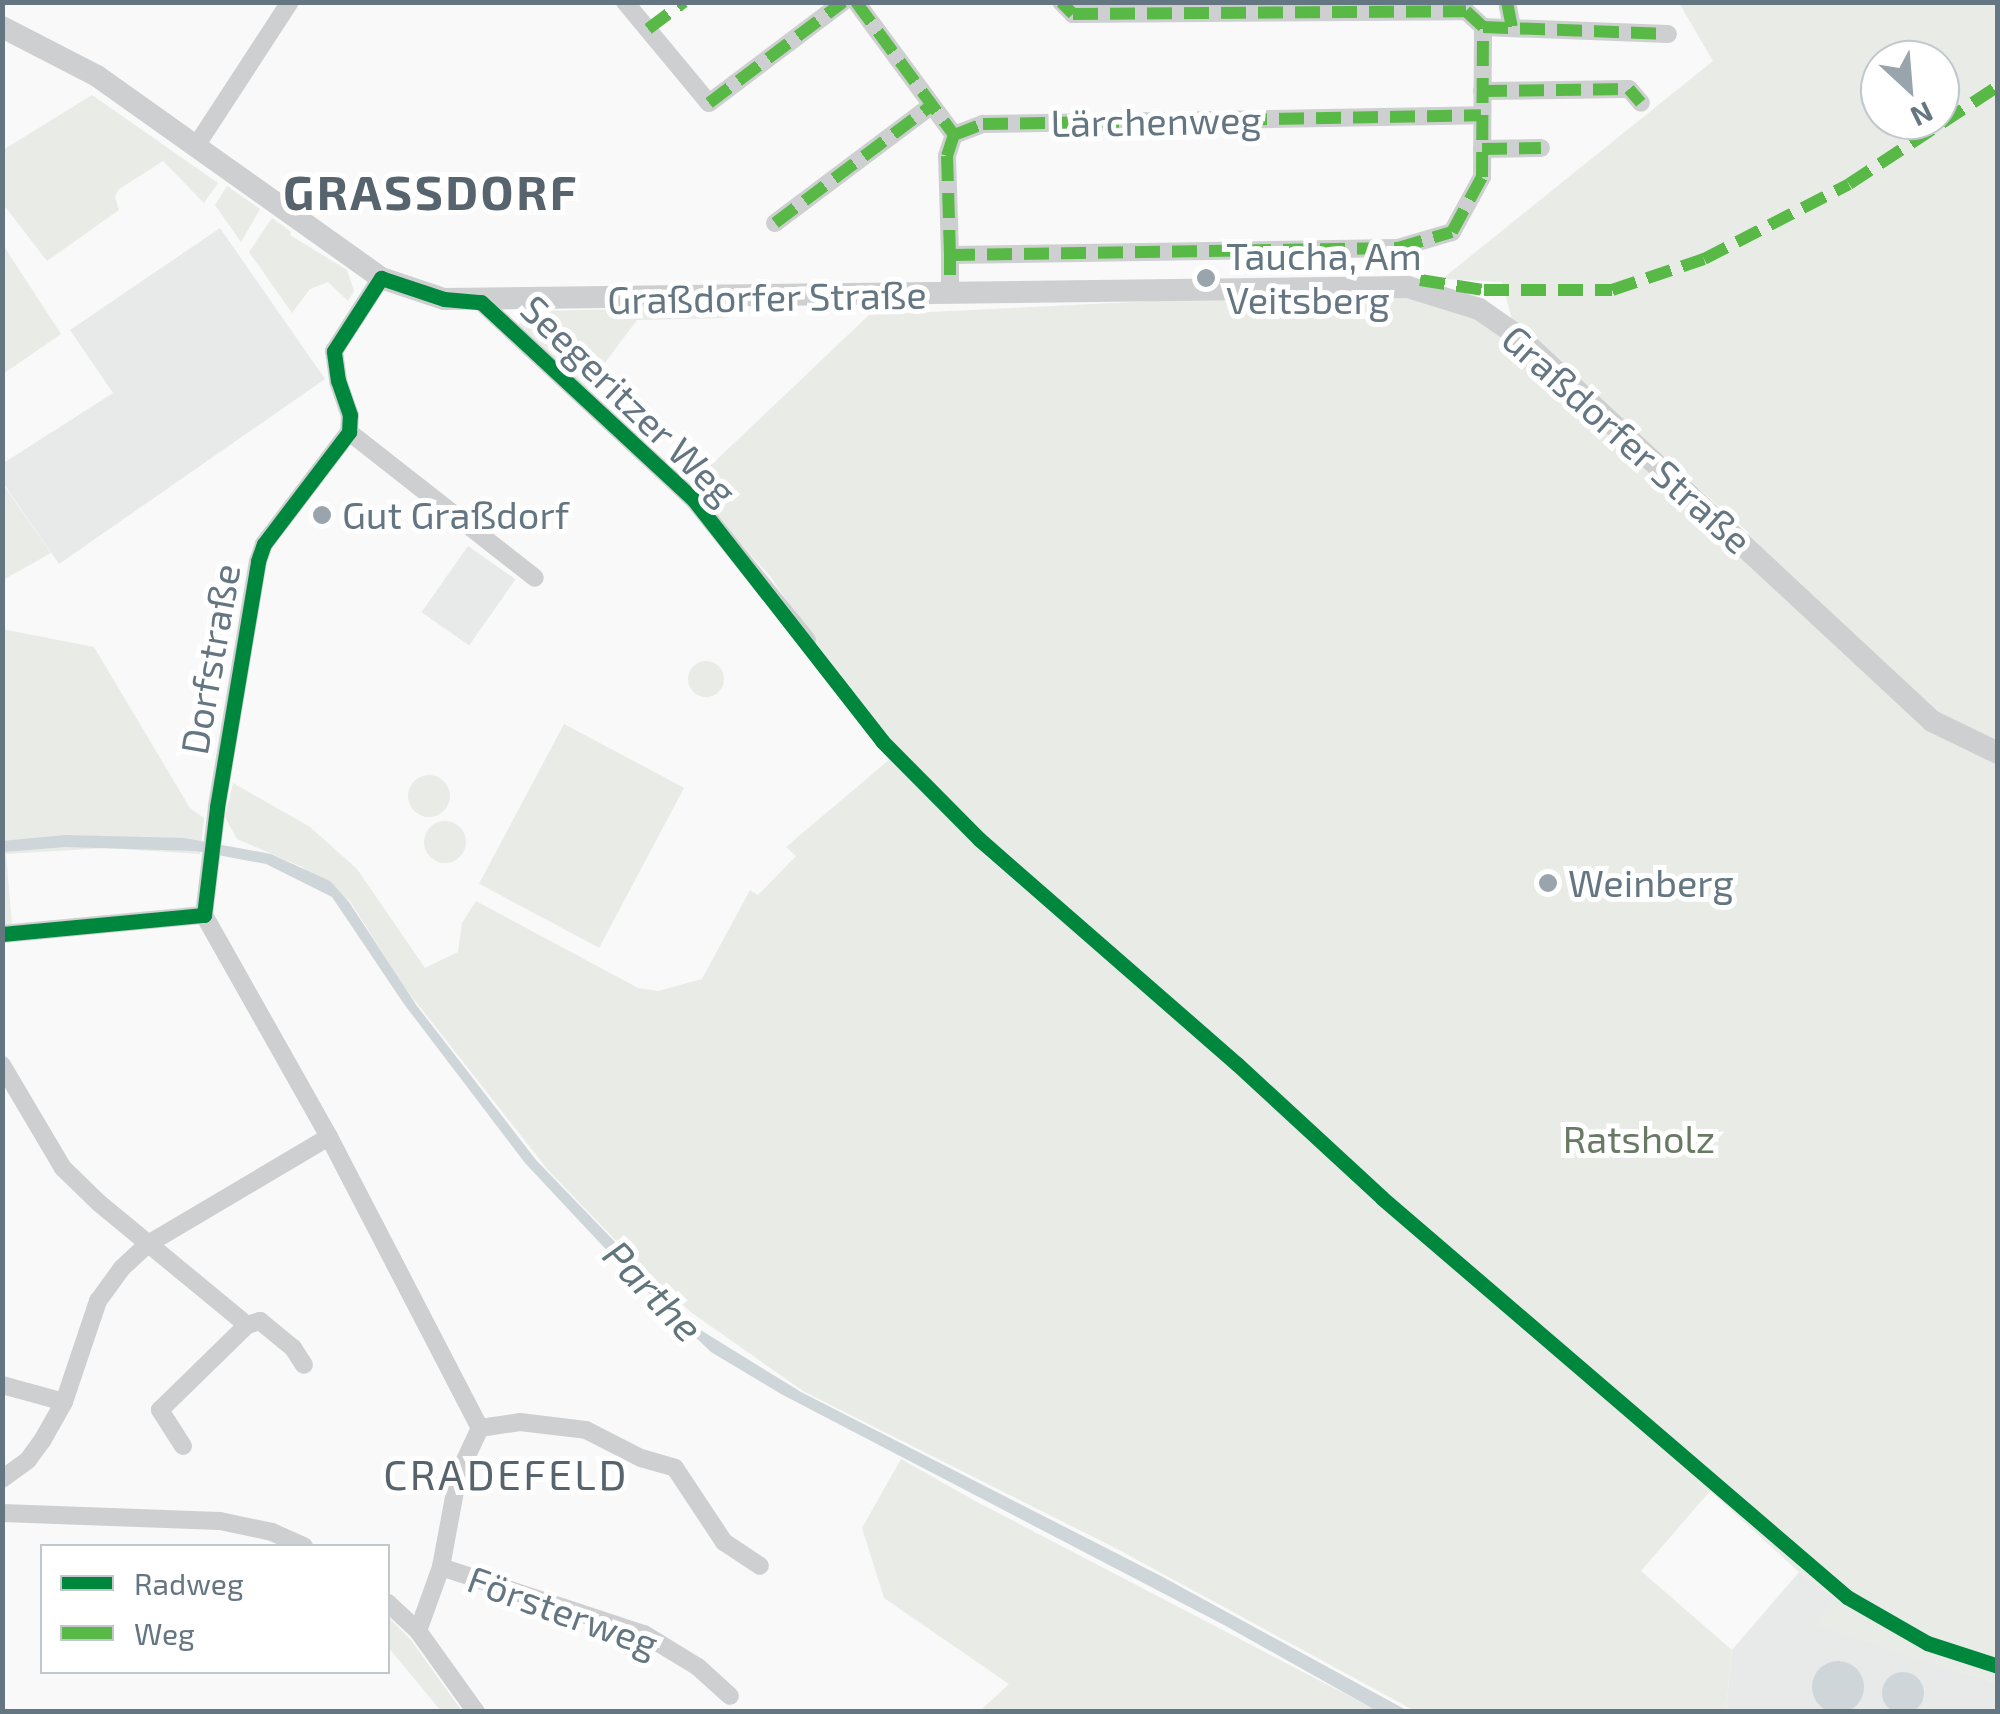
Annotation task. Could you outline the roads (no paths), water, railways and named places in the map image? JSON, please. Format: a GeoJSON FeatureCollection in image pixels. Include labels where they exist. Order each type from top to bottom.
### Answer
{"type":"FeatureCollection","features":[{"type":"Feature","properties":{"kind":"street"},"geometry":{"type":"LineString","coordinates":[[196,146],[290,2]]}},
{"type":"Feature","properties":{"kind":"street"},"geometry":{"type":"LineString","coordinates":[[626,2],[709,103],[848,5],[954,135],[947,156],[950,255]]}},
{"type":"Feature","properties":{"kind":"street"},"geometry":{"type":"LineString","coordinates":[[1507,2],[1512,28]]}},
{"type":"Feature","properties":{"kind":"street"},"geometry":{"type":"LineString","coordinates":[[1067,8],[1466,7],[1483,27],[1668,34]]}},
{"type":"Feature","properties":{"kind":"street","name":"Graßdorfer Straße"},"geometry":{"type":"LineString","coordinates":[[950,293],[950,255],[1398,248],[1452,232],[1482,176],[1483,27]]}},
{"type":"Feature","properties":{"kind":"street","name":"Graßdorfer Straße"},"geometry":{"type":"LineString","coordinates":[[2,28],[97,76],[381,278],[444,299],[481,302],[1408,288],[1479,310],[1518,336],[1932,721],[1998,753]]}},
{"type":"Feature","properties":{"kind":"street"},"geometry":{"type":"LineString","coordinates":[[1482,91],[1629,89],[1641,104]]}},
{"type":"Feature","properties":{"kind":"street"},"geometry":{"type":"LineString","coordinates":[[775,223],[932,105]]}},
{"type":"Feature","properties":{"kind":"street","name":"Lärchenweg"},"geometry":{"type":"LineString","coordinates":[[954,135],[983,124],[1481,115]]}},
{"type":"Feature","properties":{"kind":"street"},"geometry":{"type":"LineString","coordinates":[[1482,149],[1542,148]]}},
{"type":"Feature","properties":{"kind":"street"},"geometry":{"type":"LineString","coordinates":[[381,278],[334,351],[338,382],[350,415],[349,432],[535,578]]}},
{"type":"Feature","properties":{"kind":"street","name":"Seegeritzer Weg"},"geometry":{"type":"LineString","coordinates":[[481,302],[694,500],[806,640]]}},
{"type":"Feature","properties":{"kind":"street","name":"Dorfstraße"},"geometry":{"type":"LineString","coordinates":[[204,915],[206,881],[264,544],[349,432]]}},
{"type":"Feature","properties":{"kind":"street"},"geometry":{"type":"LineString","coordinates":[[2,934],[204,915],[329,1138],[480,1428]]}},
{"type":"Feature","properties":{"kind":"street"},"geometry":{"type":"LineString","coordinates":[[2,1065],[62,1168],[247,1325]]}},
{"type":"Feature","properties":{"kind":"street"},"geometry":{"type":"LineString","coordinates":[[2,1478],[28,1460],[64,1402],[98,1301],[122,1268],[148,1244],[329,1138]]}},
{"type":"Feature","properties":{"kind":"street"},"geometry":{"type":"LineString","coordinates":[[184,1446],[160,1410],[247,1325],[260,1321],[292,1348],[304,1366]]}},
{"type":"Feature","properties":{"kind":"street"},"geometry":{"type":"LineString","coordinates":[[2,1385],[64,1402]]}},
{"type":"Feature","properties":{"kind":"street"},"geometry":{"type":"LineString","coordinates":[[480,1428],[520,1422],[586,1430],[641,1458],[675,1468],[724,1542],[760,1566]]}},
{"type":"Feature","properties":{"kind":"street"},"geometry":{"type":"LineString","coordinates":[[418,1631],[441,1567],[458,1475],[480,1428]]}},
{"type":"Feature","properties":{"kind":"street"},"geometry":{"type":"LineString","coordinates":[[2,1513],[220,1521],[272,1532],[299,1544]]}},
{"type":"Feature","properties":{"kind":"street","name":"Försterweg"},"geometry":{"type":"LineString","coordinates":[[441,1567],[644,1634],[698,1667],[730,1696]]}},
{"type":"Feature","properties":{"kind":"street"},"geometry":{"type":"LineString","coordinates":[[390,1605],[418,1631],[476,1712]]}},
{"type":"Feature","properties":{"kind":"water","name":"Parthe"},"geometry":{"type":"Polygon","coordinates":[[[65,835],[184,838],[271,854],[330,881],[349,902],[417,1006],[536,1160],[699,1329],[801,1392],[1161,1576],[1408,1711],[1377,1711],[1224,1625],[781,1394],[711,1352],[629,1274],[525,1163],[404,1004],[332,897],[266,864],[196,851],[65,847],[3,852],[2,841],[65,835]]]}},
{"type":"Feature","properties":{"kind":"water"},"geometry":{"type":"Polygon","coordinates":[[[1838,1661],[1857,1668],[1864,1687],[1857,1706],[1838,1713],[1819,1706],[1812,1687],[1819,1668],[1838,1661]]]}},
{"type":"Feature","properties":{"kind":"water"},"geometry":{"type":"Polygon","coordinates":[[[1903,1672],[1918,1678],[1924,1693],[1918,1708],[1903,1714],[1888,1708],[1882,1693],[1888,1678],[1903,1672]]]}},
{"type":"Feature","properties":{"kind":"place","name":"Taucha, Am Veitsberg"},"geometry":{"type":"Point","coordinates":[1206,278]}},
{"type":"Feature","properties":{"kind":"place","name":"Gut Graßdorf"},"geometry":{"type":"Point","coordinates":[322,515]}},
{"type":"Feature","properties":{"kind":"place","name":"Weinberg"},"geometry":{"type":"Point","coordinates":[1548,883]}},
{"type":"Feature","properties":{"kind":"district","name":"GRASSDORF"},"geometry":{"type":"Point","coordinates":[431,192]}},
{"type":"Feature","properties":{"kind":"district","name":"CRADEFELD"},"geometry":{"type":"Point","coordinates":[506,1473]}},
{"type":"Feature","properties":{"kind":"park label","name":"Ratsholz"},"geometry":{"type":"Point","coordinates":[1639,1139]}}]}
